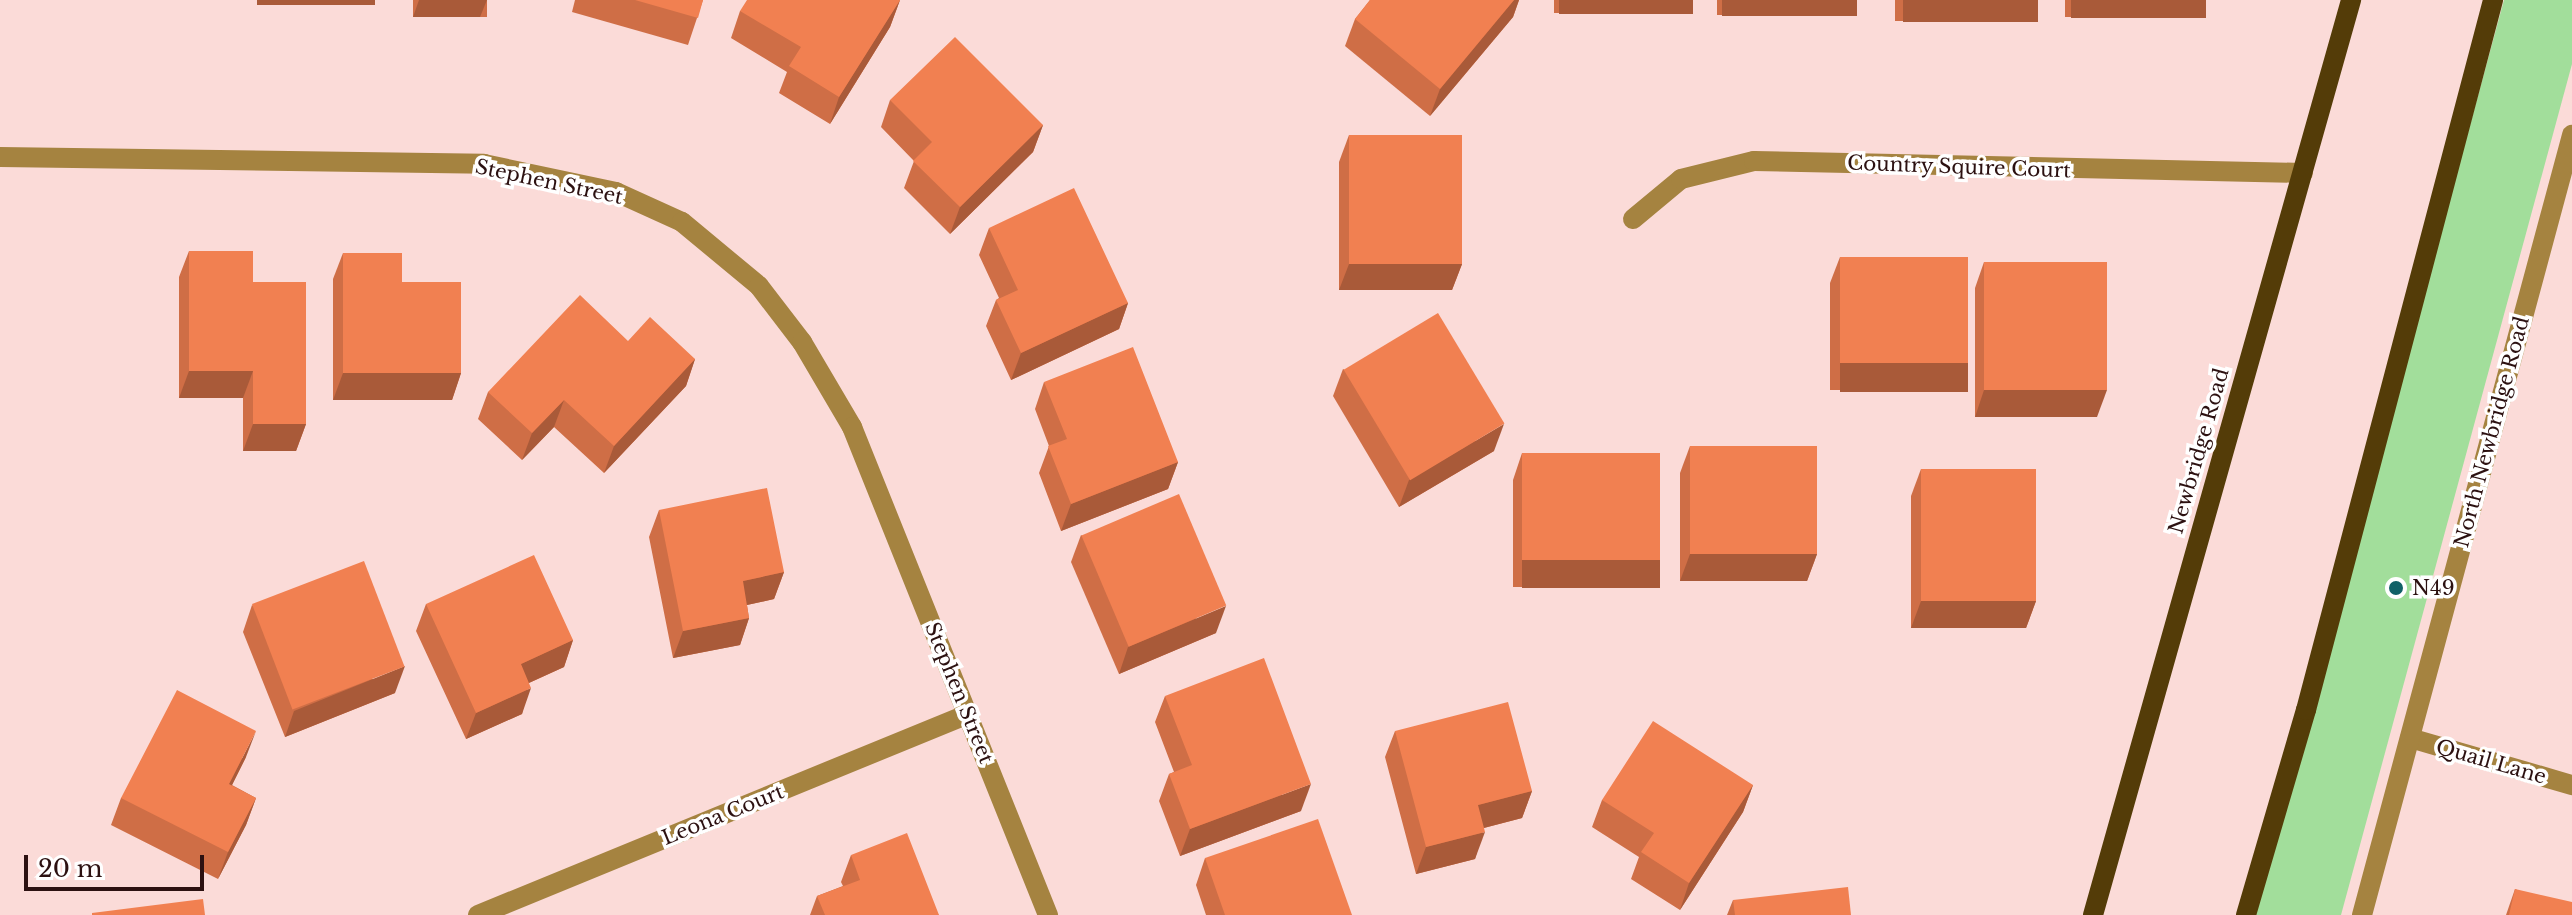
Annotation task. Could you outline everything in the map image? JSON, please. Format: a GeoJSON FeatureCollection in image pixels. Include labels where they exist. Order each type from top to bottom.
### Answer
{"type":"FeatureCollection","features":[{"type":"Feature","properties":{"kind":"main road","name":"Newbridge Road"},"geometry":{"type":"LineString","coordinates":[[2093,915],[2351,0]]}},
{"type":"Feature","properties":{"kind":"main road"},"geometry":{"type":"LineString","coordinates":[[2246,915],[2306,710],[2493,0]]}},
{"type":"Feature","properties":{"kind":"street","name":"North Newbridge Road"},"geometry":{"type":"LineString","coordinates":[[2362,915],[2572,135]]}},
{"type":"Feature","properties":{"kind":"street","name":"Stephen Street"},"geometry":{"type":"LineString","coordinates":[[0,157],[484,164],[616,192],[682,222],[759,286],[802,342],[852,427],[1048,915]]}},
{"type":"Feature","properties":{"kind":"street","name":"Country Squire Court"},"geometry":{"type":"LineString","coordinates":[[1633,219],[1681,179],[1754,161],[2303,173]]}},
{"type":"Feature","properties":{"kind":"street","name":"Leona Court"},"geometry":{"type":"LineString","coordinates":[[478,915],[968,714]]}},
{"type":"Feature","properties":{"kind":"street","name":"Quail Lane"},"geometry":{"type":"LineString","coordinates":[[2410,738],[2572,785]]}},
{"type":"Feature","properties":{"kind":"green space"},"geometry":{"type":"Polygon","coordinates":[[[2504,0],[2572,0],[2572,64],[2341,915],[2255,915],[2504,0]]]}},
{"type":"Feature","properties":{"kind":"building"},"geometry":{"type":"Polygon","coordinates":[[[635,0],[703,0],[698,18],[635,0]]]}},
{"type":"Feature","properties":{"kind":"building"},"geometry":{"type":"Polygon","coordinates":[[[747,0],[900,0],[839,97],[789,66],[801,47],[740,11],[747,0]]]}},
{"type":"Feature","properties":{"kind":"building"},"geometry":{"type":"Polygon","coordinates":[[[1370,0],[1514,0],[1440,89],[1355,19],[1370,0]]]}},
{"type":"Feature","properties":{"kind":"building"},"geometry":{"type":"Polygon","coordinates":[[[955,37],[1043,125],[960,207],[913,161],[932,142],[890,100],[955,37]]]}},
{"type":"Feature","properties":{"kind":"building"},"geometry":{"type":"Polygon","coordinates":[[[1349,135],[1462,135],[1462,264],[1349,264],[1349,135]]]}},
{"type":"Feature","properties":{"kind":"building"},"geometry":{"type":"Polygon","coordinates":[[[1074,188],[1128,303],[1021,353],[996,300],[1018,290],[989,228],[1074,188]]]}},
{"type":"Feature","properties":{"kind":"building"},"geometry":{"type":"Polygon","coordinates":[[[189,251],[253,251],[253,282],[306,282],[306,424],[253,424],[253,371],[189,371],[189,251]]]}},
{"type":"Feature","properties":{"kind":"building"},"geometry":{"type":"Polygon","coordinates":[[[343,253],[402,253],[402,282],[461,282],[461,373],[343,373],[343,253]]]}},
{"type":"Feature","properties":{"kind":"building"},"geometry":{"type":"Polygon","coordinates":[[[1840,257],[1968,257],[1968,363],[1840,363],[1840,257]]]}},
{"type":"Feature","properties":{"kind":"building"},"geometry":{"type":"Polygon","coordinates":[[[1984,262],[2107,262],[2107,390],[1984,390],[1984,262]]]}},
{"type":"Feature","properties":{"kind":"building"},"geometry":{"type":"Polygon","coordinates":[[[580,295],[628,341],[650,317],[695,359],[614,446],[564,400],[532,433],[488,392],[580,295]]]}},
{"type":"Feature","properties":{"kind":"building"},"geometry":{"type":"Polygon","coordinates":[[[1438,313],[1504,424],[1410,480],[1344,370],[1438,313]]]}},
{"type":"Feature","properties":{"kind":"building"},"geometry":{"type":"Polygon","coordinates":[[[1133,347],[1178,462],[1071,504],[1048,446],[1067,439],[1044,382],[1133,347]]]}},
{"type":"Feature","properties":{"kind":"building"},"geometry":{"type":"Polygon","coordinates":[[[1690,446],[1817,446],[1817,554],[1690,554],[1690,446]]]}},
{"type":"Feature","properties":{"kind":"building"},"geometry":{"type":"Polygon","coordinates":[[[1522,453],[1660,453],[1660,560],[1522,560],[1522,453]]]}},
{"type":"Feature","properties":{"kind":"building"},"geometry":{"type":"Polygon","coordinates":[[[1921,469],[2036,469],[2036,601],[1921,601],[1921,469]]]}},
{"type":"Feature","properties":{"kind":"building"},"geometry":{"type":"Polygon","coordinates":[[[767,488],[784,572],[743,581],[749,618],[683,631],[659,510],[767,488]]]}},
{"type":"Feature","properties":{"kind":"building"},"geometry":{"type":"Polygon","coordinates":[[[1179,494],[1226,605],[1129,647],[1081,535],[1179,494]]]}},
{"type":"Feature","properties":{"kind":"building"},"geometry":{"type":"Polygon","coordinates":[[[534,555],[573,640],[521,664],[531,688],[476,713],[426,604],[534,555]]]}},
{"type":"Feature","properties":{"kind":"building"},"geometry":{"type":"Polygon","coordinates":[[[364,561],[404,666],[292,709],[252,604],[364,561]]]}},
{"type":"Feature","properties":{"kind":"building"},"geometry":{"type":"Polygon","coordinates":[[[1264,658],[1311,784],[1190,829],[1169,774],[1192,765],[1165,696],[1264,658]]]}},
{"type":"Feature","properties":{"kind":"building"},"geometry":{"type":"Polygon","coordinates":[[[177,690],[256,731],[229,784],[256,798],[228,852],[121,798],[177,690]]]}},
{"type":"Feature","properties":{"kind":"building"},"geometry":{"type":"Polygon","coordinates":[[[1508,702],[1532,791],[1478,805],[1485,832],[1426,847],[1395,731],[1508,702]]]}},
{"type":"Feature","properties":{"kind":"building"},"geometry":{"type":"Polygon","coordinates":[[[1653,721],[1753,785],[1689,883],[1641,852],[1654,833],[1602,800],[1653,721]]]}},
{"type":"Feature","properties":{"kind":"building"},"geometry":{"type":"Polygon","coordinates":[[[1318,819],[1352,915],[1225,915],[1205,858],[1318,819]]]}},
{"type":"Feature","properties":{"kind":"building"},"geometry":{"type":"Polygon","coordinates":[[[907,833],[939,915],[825,915],[817,896],[860,880],[851,855],[907,833]]]}},
{"type":"Feature","properties":{"kind":"building"},"geometry":{"type":"Polygon","coordinates":[[[1848,887],[1851,915],[1735,915],[1733,900],[1848,887]]]}},
{"type":"Feature","properties":{"kind":"building"},"geometry":{"type":"Polygon","coordinates":[[[2515,889],[2572,902],[2572,915],[2509,915],[2515,889]]]}},
{"type":"Feature","properties":{"kind":"building"},"geometry":{"type":"Polygon","coordinates":[[[203,899],[205,915],[92,915],[92,913],[203,899]]]}},
{"type":"Feature","properties":{"kind":"place","name":"N49"},"geometry":{"type":"Point","coordinates":[2396,588]}}]}
